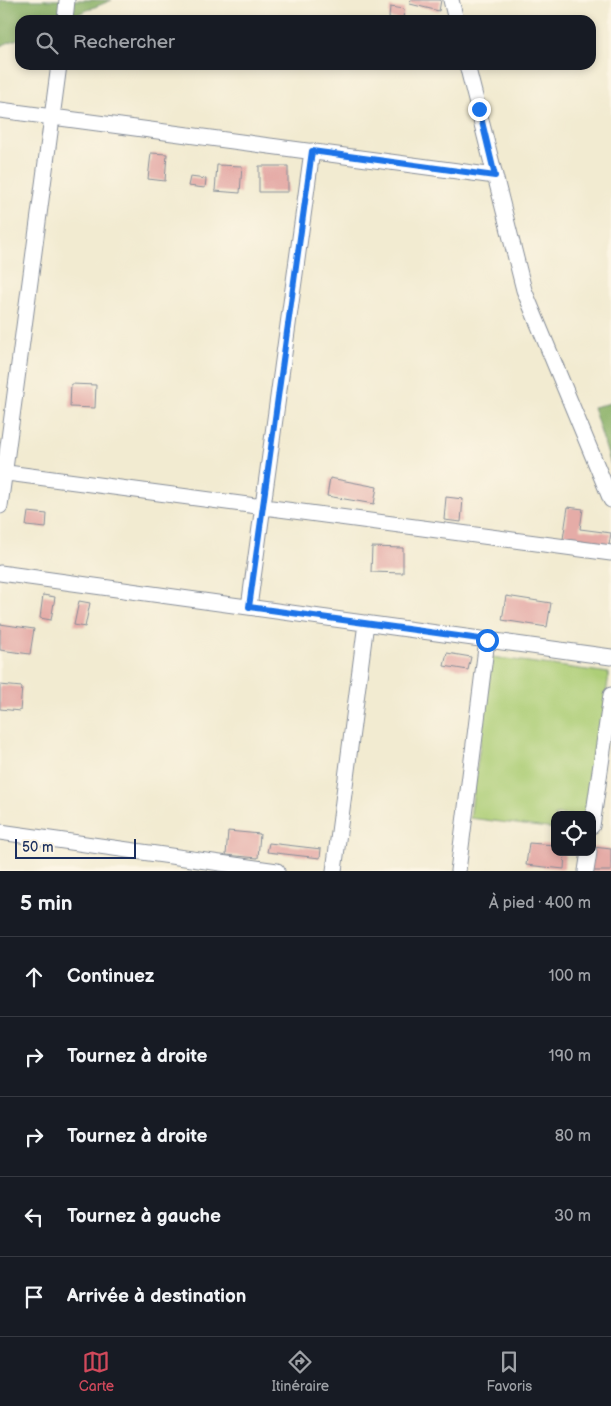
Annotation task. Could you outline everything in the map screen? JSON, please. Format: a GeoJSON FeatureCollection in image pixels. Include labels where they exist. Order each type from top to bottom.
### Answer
{"type":"FeatureCollection","features":[{"type":"Feature","properties":{"kind":"street"},"geometry":{"type":"LineString","coordinates":[[66,15],[68,0]]}},
{"type":"Feature","properties":{"kind":"street"},"geometry":{"type":"LineString","coordinates":[[451,0],[455,15]]}},
{"type":"Feature","properties":{"kind":"street"},"geometry":{"type":"LineString","coordinates":[[0,506],[2,472],[58,70]]}},
{"type":"Feature","properties":{"kind":"street"},"geometry":{"type":"LineString","coordinates":[[468,70],[524,290],[611,500]]}},
{"type":"Feature","properties":{"kind":"street"},"geometry":{"type":"LineString","coordinates":[[0,110],[495,176]]}},
{"type":"Feature","properties":{"kind":"street"},"geometry":{"type":"LineString","coordinates":[[249,607],[312,151]]}},
{"type":"Feature","properties":{"kind":"street"},"geometry":{"type":"LineString","coordinates":[[2,472],[611,553]]}},
{"type":"Feature","properties":{"kind":"street"},"geometry":{"type":"LineString","coordinates":[[0,573],[611,657]]}},
{"type":"Feature","properties":{"kind":"street"},"geometry":{"type":"LineString","coordinates":[[334,871],[366,623]]}},
{"type":"Feature","properties":{"kind":"street"},"geometry":{"type":"LineString","coordinates":[[458,871],[487,640]]}},
{"type":"Feature","properties":{"kind":"street"},"geometry":{"type":"LineString","coordinates":[[594,811],[611,695]]}},
{"type":"Feature","properties":{"kind":"street"},"geometry":{"type":"LineString","coordinates":[[0,832],[277,871]]}},
{"type":"Feature","properties":{"kind":"street"},"geometry":{"type":"LineString","coordinates":[[586,871],[588,856]]}},
{"type":"Feature","properties":{"kind":"green space"},"geometry":{"type":"Polygon","coordinates":[[[0,0],[112,0],[75,15],[15,15],[15,40],[0,46],[0,0]]]}},
{"type":"Feature","properties":{"kind":"green space"},"geometry":{"type":"Polygon","coordinates":[[[611,403],[611,465],[593,407],[611,403]]]}},
{"type":"Feature","properties":{"kind":"green space"},"geometry":{"type":"Polygon","coordinates":[[[492,657],[609,673],[591,811],[551,811],[551,828],[470,818],[492,657]]]}},
{"type":"Feature","properties":{"kind":"building"},"geometry":{"type":"Polygon","coordinates":[[[411,0],[441,0],[439,11],[410,4],[411,0]]]}},
{"type":"Feature","properties":{"kind":"building"},"geometry":{"type":"Polygon","coordinates":[[[390,7],[404,9],[403,15],[389,15],[390,7]]]}},
{"type":"Feature","properties":{"kind":"building"},"geometry":{"type":"Polygon","coordinates":[[[151,153],[167,154],[165,181],[148,179],[151,153]]]}},
{"type":"Feature","properties":{"kind":"building"},"geometry":{"type":"Polygon","coordinates":[[[217,165],[242,166],[240,193],[215,191],[217,165]]]}},
{"type":"Feature","properties":{"kind":"building"},"geometry":{"type":"Polygon","coordinates":[[[259,166],[288,166],[288,192],[259,192],[259,166]]]}},
{"type":"Feature","properties":{"kind":"building"},"geometry":{"type":"Polygon","coordinates":[[[190,177],[206,179],[205,188],[188,186],[190,177]]]}},
{"type":"Feature","properties":{"kind":"building"},"geometry":{"type":"Polygon","coordinates":[[[71,384],[96,385],[95,408],[70,407],[71,384]]]}},
{"type":"Feature","properties":{"kind":"building"},"geometry":{"type":"Polygon","coordinates":[[[330,478],[377,487],[374,504],[327,496],[330,478]]]}},
{"type":"Feature","properties":{"kind":"building"},"geometry":{"type":"Polygon","coordinates":[[[446,497],[463,499],[461,522],[444,520],[446,497]]]}},
{"type":"Feature","properties":{"kind":"building"},"geometry":{"type":"Polygon","coordinates":[[[568,507],[583,509],[580,529],[611,533],[609,545],[563,539],[568,507]]]}},
{"type":"Feature","properties":{"kind":"building"},"geometry":{"type":"Polygon","coordinates":[[[28,512],[47,514],[46,528],[26,526],[28,512]]]}},
{"type":"Feature","properties":{"kind":"building"},"geometry":{"type":"Polygon","coordinates":[[[372,547],[403,548],[403,573],[371,572],[372,547]]]}},
{"type":"Feature","properties":{"kind":"building"},"geometry":{"type":"Polygon","coordinates":[[[43,595],[55,597],[51,620],[40,618],[43,595]]]}},
{"type":"Feature","properties":{"kind":"building"},"geometry":{"type":"Polygon","coordinates":[[[506,596],[551,603],[547,627],[502,620],[506,596]]]}},
{"type":"Feature","properties":{"kind":"building"},"geometry":{"type":"Polygon","coordinates":[[[79,601],[90,603],[85,627],[74,625],[79,601]]]}},
{"type":"Feature","properties":{"kind":"building"},"geometry":{"type":"Polygon","coordinates":[[[0,624],[34,629],[30,654],[0,650],[0,624]]]}},
{"type":"Feature","properties":{"kind":"building"},"geometry":{"type":"Polygon","coordinates":[[[447,653],[471,657],[468,670],[444,666],[447,653]]]}},
{"type":"Feature","properties":{"kind":"building"},"geometry":{"type":"Polygon","coordinates":[[[0,685],[22,687],[20,711],[0,709],[0,685]]]}},
{"type":"Feature","properties":{"kind":"building"},"geometry":{"type":"Polygon","coordinates":[[[228,831],[260,834],[258,858],[226,855],[228,831]]]}},
{"type":"Feature","properties":{"kind":"building"},"geometry":{"type":"Polygon","coordinates":[[[269,843],[321,849],[320,858],[267,852],[269,843]]]}},
{"type":"Feature","properties":{"kind":"building"},"geometry":{"type":"Polygon","coordinates":[[[529,843],[551,845],[551,856],[565,856],[564,869],[526,865],[529,843]]]}},
{"type":"Feature","properties":{"kind":"building"},"geometry":{"type":"Polygon","coordinates":[[[596,847],[611,849],[611,871],[590,871],[592,856],[596,856],[596,847]]]}},
{"type":"Feature","properties":{"kind":"route"},"geometry":{"type":"LineString","coordinates":[[479,109],[495,176],[312,151],[249,607],[487,640]]}}]}
